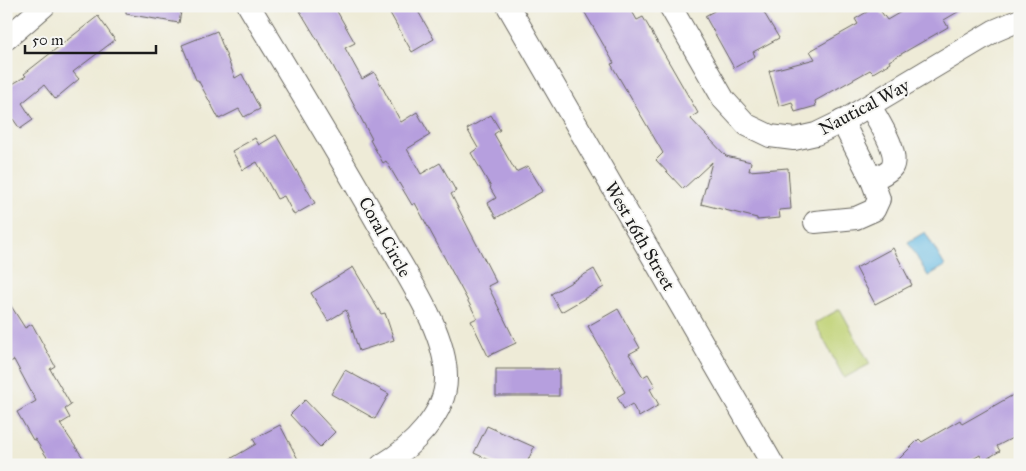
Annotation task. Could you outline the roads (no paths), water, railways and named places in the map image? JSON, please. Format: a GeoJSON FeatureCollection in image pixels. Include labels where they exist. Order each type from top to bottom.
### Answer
{"type":"FeatureCollection","features":[{"type":"Feature","properties":{"kind":"street"},"geometry":{"type":"LineString","coordinates":[[6,39],[44,6]]}},
{"type":"Feature","properties":{"kind":"street","name":"Coral Circle"},"geometry":{"type":"LineString","coordinates":[[249,6],[364,199],[434,327],[442,351],[446,377],[441,404],[422,432],[382,465]]}},
{"type":"Feature","properties":{"kind":"street","name":"West 16th Street"},"geometry":{"type":"LineString","coordinates":[[508,6],[773,465]]}},
{"type":"Feature","properties":{"kind":"street","name":"Nautical Way"},"geometry":{"type":"LineString","coordinates":[[670,6],[724,100],[747,124],[770,136],[794,139],[816,134],[842,121],[994,31],[1020,20]]}},
{"type":"Feature","properties":{"kind":"street"},"geometry":{"type":"LineString","coordinates":[[870,106],[890,143],[894,159],[891,168],[872,180]]}},
{"type":"Feature","properties":{"kind":"street"},"geometry":{"type":"LineString","coordinates":[[815,222],[856,218],[874,210],[878,199],[872,180],[842,121]]}},
{"type":"Feature","properties":{"kind":"water"},"geometry":{"type":"Polygon","coordinates":[[[925,232],[945,266],[928,276],[908,242],[925,232]]]}}]}
